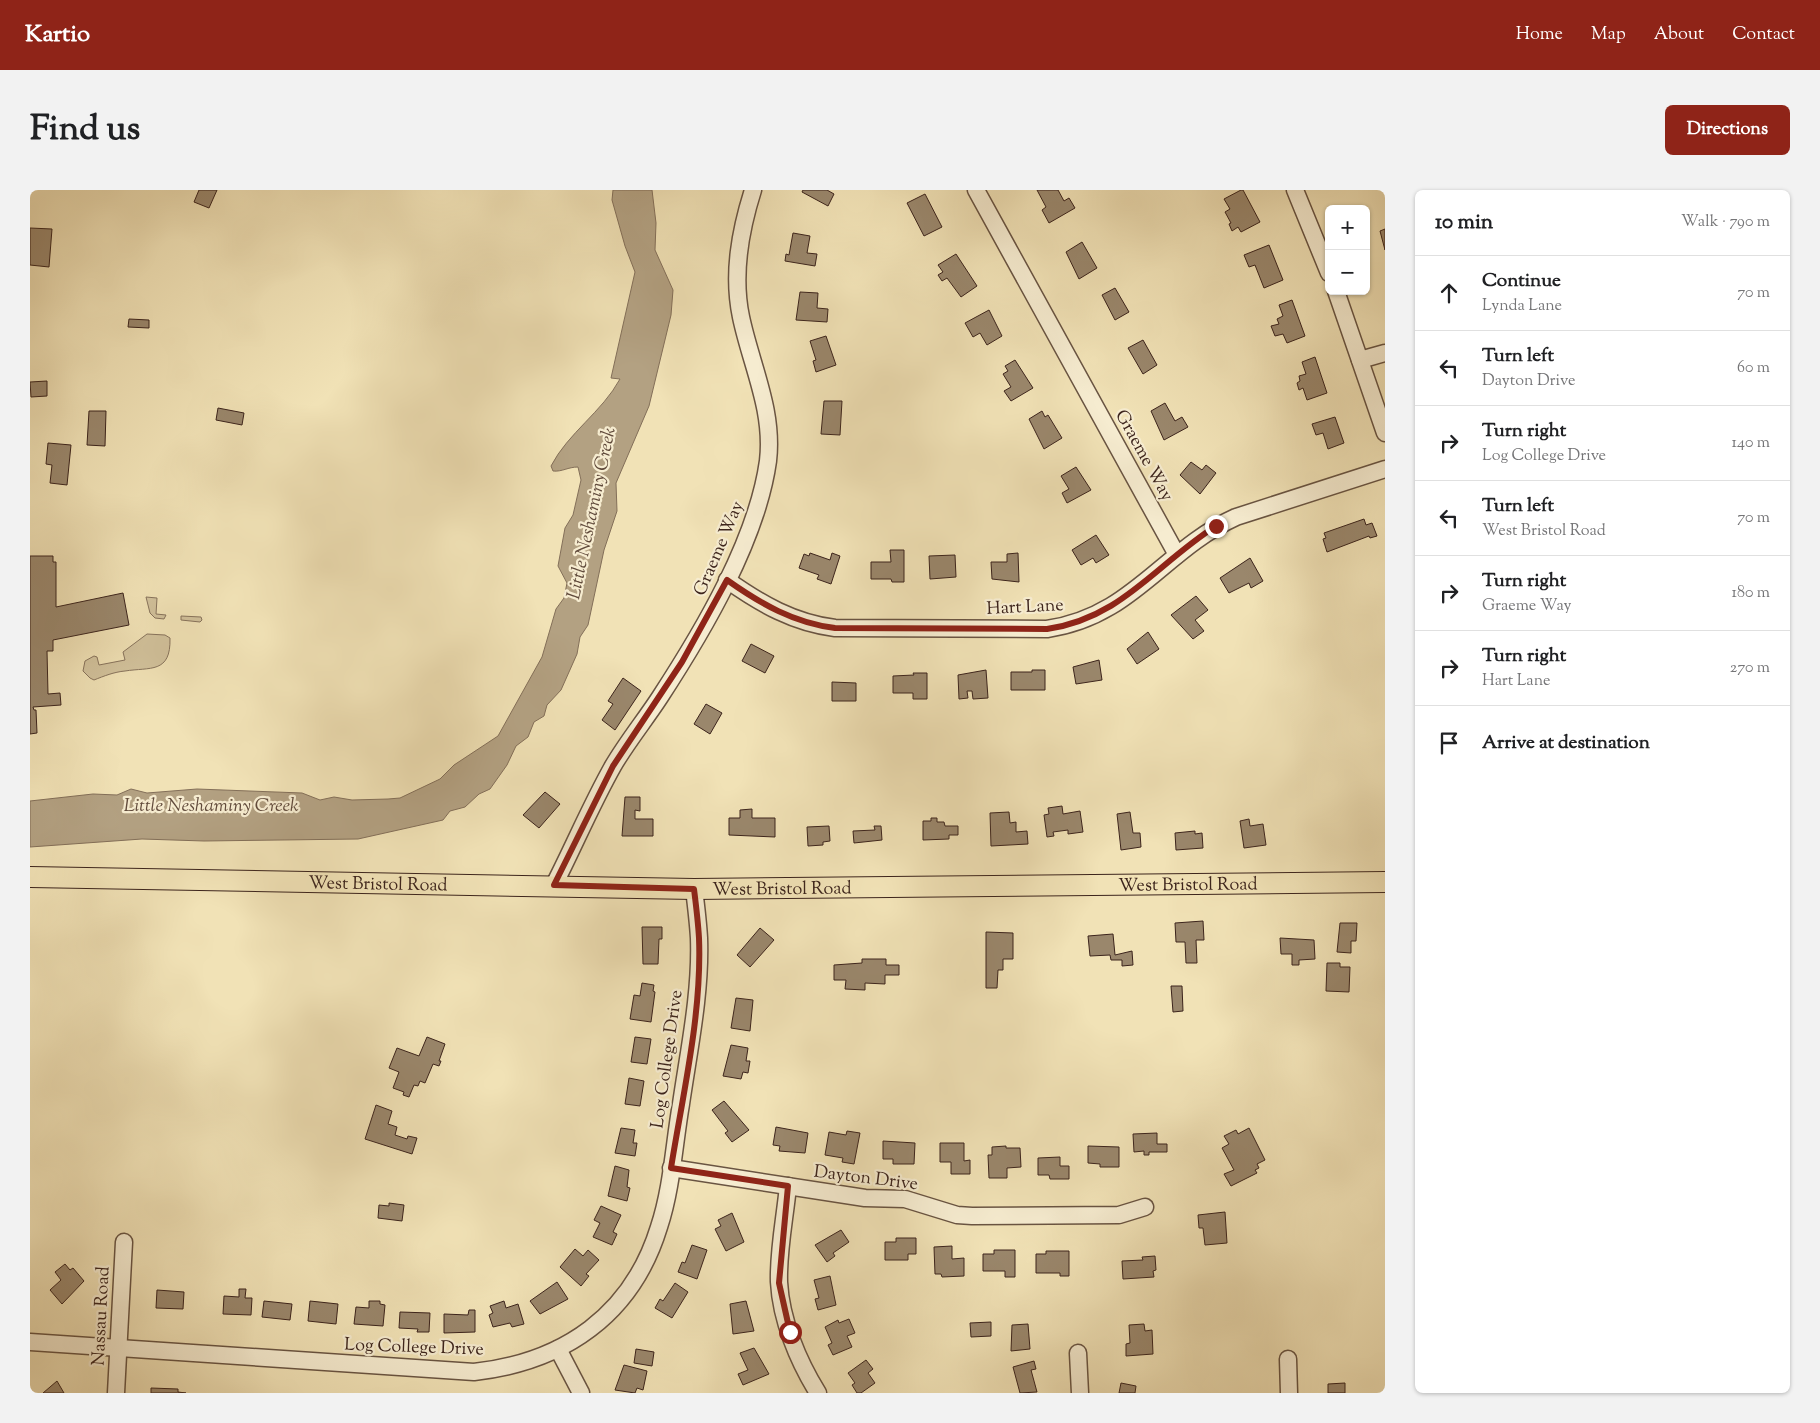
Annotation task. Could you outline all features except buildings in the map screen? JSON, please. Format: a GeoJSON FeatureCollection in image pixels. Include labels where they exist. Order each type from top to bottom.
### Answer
{"type":"FeatureCollection","features":[{"type":"Feature","properties":{"kind":"main road","name":"West Bristol Road"},"geometry":{"type":"LineString","coordinates":[[30,877],[694,889],[1385,882]]}},
{"type":"Feature","properties":{"kind":"street","name":"Graeme Way"},"geometry":{"type":"LineString","coordinates":[[554,885],[613,766],[682,662],[727,580],[760,501],[768,459],[769,430],[765,401],[744,329],[738,300],[737,270],[740,240],[753,190]]}},
{"type":"Feature","properties":{"kind":"street","name":"Graeme Way"},"geometry":{"type":"LineString","coordinates":[[976,190],[1177,555]]}},
{"type":"Feature","properties":{"kind":"street"},"geometry":{"type":"LineString","coordinates":[[1295,190],[1325,263]]}},
{"type":"Feature","properties":{"kind":"street"},"geometry":{"type":"LineString","coordinates":[[1337,295],[1385,433]]}},
{"type":"Feature","properties":{"kind":"street"},"geometry":{"type":"LineString","coordinates":[[1360,360],[1385,353]]}},
{"type":"Feature","properties":{"kind":"street","name":"Hart Lane"},"geometry":{"type":"LineString","coordinates":[[727,580],[768,607],[819,626],[835,628],[1047,629],[1074,624],[1107,610],[1205,533],[1236,517],[1385,469]]}},
{"type":"Feature","properties":{"kind":"street","name":"Log College Drive"},"geometry":{"type":"LineString","coordinates":[[30,1342],[474,1372],[501,1369],[527,1362],[558,1349],[582,1335],[601,1320],[627,1291],[641,1270],[660,1225],[694,1021],[698,980],[699,938],[694,889]]}},
{"type":"Feature","properties":{"kind":"street","name":"Dayton Drive"},"geometry":{"type":"LineString","coordinates":[[671,1168],[864,1198],[905,1199],[957,1215],[1119,1215],[1145,1207]]}},
{"type":"Feature","properties":{"kind":"street"},"geometry":{"type":"LineString","coordinates":[[788,1186],[780,1258],[781,1297],[796,1350],[818,1393]]}},
{"type":"Feature","properties":{"kind":"street","name":"Nassau Road"},"geometry":{"type":"LineString","coordinates":[[116,1393],[124,1242]]}},
{"type":"Feature","properties":{"kind":"street"},"geometry":{"type":"LineString","coordinates":[[558,1349],[581,1393]]}},
{"type":"Feature","properties":{"kind":"street"},"geometry":{"type":"LineString","coordinates":[[1078,1353],[1080,1393]]}},
{"type":"Feature","properties":{"kind":"street"},"geometry":{"type":"LineString","coordinates":[[1288,1359],[1289,1393]]}},
{"type":"Feature","properties":{"kind":"shaded area"},"geometry":{"type":"Polygon","coordinates":[[[146,597],[157,598],[156,614],[166,615],[164,619],[155,618],[150,613],[146,597]]]}},
{"type":"Feature","properties":{"kind":"shaded area"},"geometry":{"type":"Polygon","coordinates":[[[181,616],[201,617],[202,620],[200,622],[181,620],[181,616]]]}},
{"type":"Feature","properties":{"kind":"shaded area"},"geometry":{"type":"Polygon","coordinates":[[[147,634],[165,635],[170,638],[167,658],[157,667],[117,672],[94,680],[83,671],[85,661],[94,656],[97,657],[99,665],[125,660],[123,652],[147,634]]]}},
{"type":"Feature","properties":{"kind":"water","name":"Little Neshaminy Creek"},"geometry":{"type":"Polygon","coordinates":[[[613,190],[652,190],[656,223],[655,250],[673,290],[671,315],[649,406],[616,483],[617,511],[604,550],[588,625],[580,637],[577,654],[561,690],[547,705],[544,716],[534,722],[528,737],[516,746],[507,765],[490,789],[479,794],[465,807],[450,811],[443,820],[358,839],[204,841],[142,839],[30,847],[30,801],[93,794],[117,795],[131,789],[147,793],[197,789],[302,793],[320,800],[334,797],[352,800],[400,798],[440,779],[454,765],[498,736],[542,657],[556,609],[564,598],[567,583],[558,566],[565,528],[573,515],[581,480],[578,467],[553,471],[551,466],[566,443],[604,402],[620,379],[611,378],[635,272],[625,246],[612,200],[613,190]]]}},
{"type":"Feature","properties":{"kind":"route"},"geometry":{"type":"LineString","coordinates":[[790,1332],[782,1304],[779,1283],[788,1186],[671,1168],[694,1021],[698,980],[699,938],[694,889],[554,885],[613,766],[682,662],[715,605],[727,580],[768,607],[803,622],[819,626],[835,628],[1047,629],[1089,619],[1107,610],[1199,537],[1216,526]]}}]}
